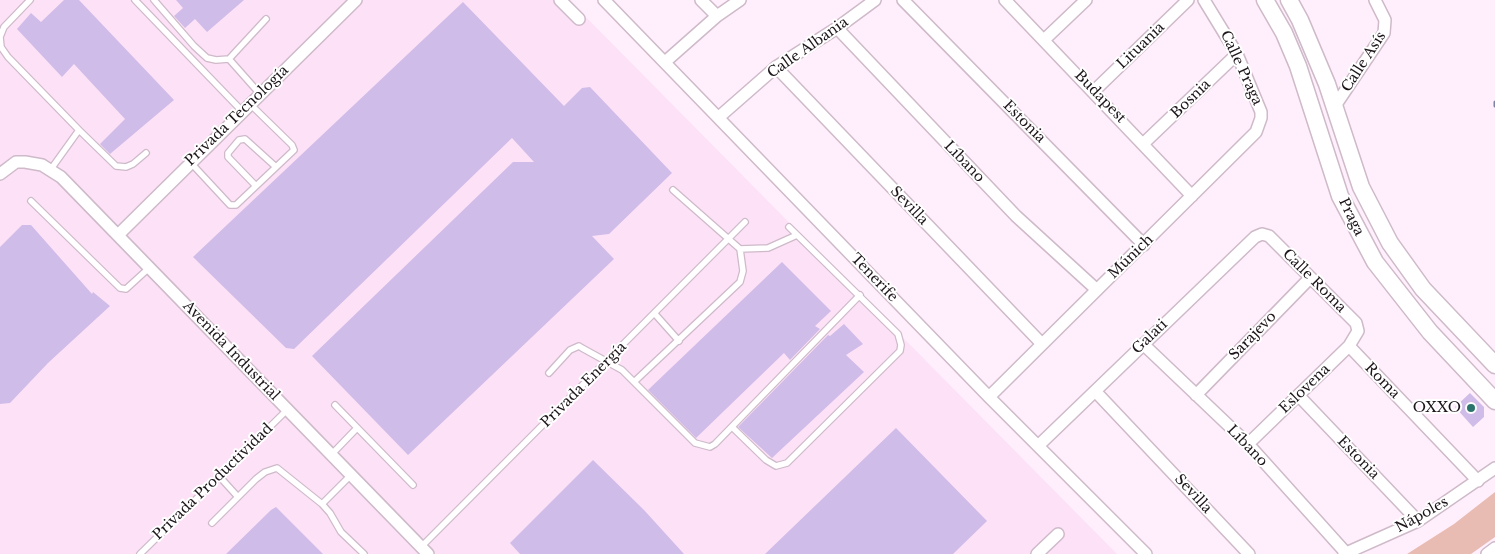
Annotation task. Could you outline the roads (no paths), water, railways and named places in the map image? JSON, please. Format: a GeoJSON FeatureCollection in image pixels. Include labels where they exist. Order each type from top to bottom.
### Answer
{"type":"FeatureCollection","features":[{"type":"Feature","properties":{"kind":"street","name":"Privada Tecnología"},"geometry":{"type":"LineString","coordinates":[[119,234],[189,162],[356,0]]}},
{"type":"Feature","properties":{"kind":"street"},"geometry":{"type":"LineString","coordinates":[[560,0],[579,19]]}},
{"type":"Feature","properties":{"kind":"street","name":"Tenerife"},"geometry":{"type":"LineString","coordinates":[[604,0],[989,397],[1146,554]]}},
{"type":"Feature","properties":{"kind":"street"},"geometry":{"type":"LineString","coordinates":[[701,0],[716,16]]}},
{"type":"Feature","properties":{"kind":"street"},"geometry":{"type":"LineString","coordinates":[[666,62],[716,16],[740,0]]}},
{"type":"Feature","properties":{"kind":"street","name":"Calle Albania"},"geometry":{"type":"LineString","coordinates":[[719,117],[776,67],[837,28],[875,0]]}},
{"type":"Feature","properties":{"kind":"street","name":"Estonia"},"geometry":{"type":"LineString","coordinates":[[903,0],[1144,245]]}},
{"type":"Feature","properties":{"kind":"street","name":"Budapest"},"geometry":{"type":"LineString","coordinates":[[1005,0],[1045,39],[1192,196]]}},
{"type":"Feature","properties":{"kind":"street"},"geometry":{"type":"LineString","coordinates":[[1045,39],[1086,0]]}},
{"type":"Feature","properties":{"kind":"street","name":"Lituania"},"geometry":{"type":"LineString","coordinates":[[1094,91],[1188,0]]}},
{"type":"Feature","properties":{"kind":"street","name":"Calle Praga"},"geometry":{"type":"LineString","coordinates":[[1204,0],[1237,54],[1261,112]]}},
{"type":"Feature","properties":{"kind":"street","name":"Praga"},"geometry":{"type":"LineString","coordinates":[[1265,0],[1284,33],[1298,66],[1329,164],[1354,226],[1375,262],[1403,301],[1495,401]]}},
{"type":"Feature","properties":{"kind":"street","name":"Praga"},"geometry":{"type":"LineString","coordinates":[[1289,0],[1316,56],[1335,106],[1356,172],[1374,215],[1390,243],[1423,289],[1495,365]]}},
{"type":"Feature","properties":{"kind":"street","name":"Calle Asís"},"geometry":{"type":"LineString","coordinates":[[1335,106],[1384,33],[1386,27],[1384,16],[1375,0]]}},
{"type":"Feature","properties":{"kind":"street","name":"Líbano"},"geometry":{"type":"LineString","coordinates":[[837,28],[1016,216],[1097,290]]}},
{"type":"Feature","properties":{"kind":"street","name":"Bosnia"},"geometry":{"type":"LineString","coordinates":[[1144,143],[1237,54]]}},
{"type":"Feature","properties":{"kind":"street","name":"Sevilla"},"geometry":{"type":"LineString","coordinates":[[776,67],[1042,344]]}},
{"type":"Feature","properties":{"kind":"street","name":"Múnich"},"geometry":{"type":"LineString","coordinates":[[989,397],[1256,132],[1261,112]]}},
{"type":"Feature","properties":{"kind":"street","name":"Avenida Industrial"},"geometry":{"type":"LineString","coordinates":[[0,174],[16,162],[42,165],[52,169],[119,234],[149,268],[424,551]]}},
{"type":"Feature","properties":{"kind":"street"},"geometry":{"type":"LineString","coordinates":[[1354,226],[1374,215]]}},
{"type":"Feature","properties":{"kind":"street","name":"Calle Roma"},"geometry":{"type":"LineString","coordinates":[[1266,235],[1356,323],[1358,331]]}},
{"type":"Feature","properties":{"kind":"street","name":"Galati"},"geometry":{"type":"LineString","coordinates":[[1038,446],[1254,237],[1266,235]]}},
{"type":"Feature","properties":{"kind":"street","name":"Sarajevo"},"geometry":{"type":"LineString","coordinates":[[1196,394],[1310,278]]}},
{"type":"Feature","properties":{"kind":"street","name":"Eslovena"},"geometry":{"type":"LineString","coordinates":[[1248,444],[1349,346],[1358,331]]}},
{"type":"Feature","properties":{"kind":"street","name":"Líbano"},"geometry":{"type":"LineString","coordinates":[[1143,344],[1248,444],[1345,554]]}},
{"type":"Feature","properties":{"kind":"street","name":"Roma"},"geometry":{"type":"LineString","coordinates":[[1349,346],[1478,481]]}},
{"type":"Feature","properties":{"kind":"street","name":"Sevilla"},"geometry":{"type":"LineString","coordinates":[[1095,391],[1249,554]]}},
{"type":"Feature","properties":{"kind":"street","name":"Estonia"},"geometry":{"type":"LineString","coordinates":[[1299,396],[1418,520]]}},
{"type":"Feature","properties":{"kind":"street","name":"Nápoles"},"geometry":{"type":"LineString","coordinates":[[1345,554],[1418,520],[1495,468]]}},
{"type":"Feature","properties":{"kind":"street"},"geometry":{"type":"LineString","coordinates":[[1037,554],[1058,534]]}},
{"type":"Feature","properties":{"kind":"street"},"geometry":{"type":"LineString","coordinates":[[1487,554],[1495,548]]}},
{"type":"Feature","properties":{"kind":"lane"},"geometry":{"type":"LineString","coordinates":[[30,0],[4,28],[0,37],[2,47],[8,57],[116,166],[126,167],[146,153]]}},
{"type":"Feature","properties":{"kind":"lane"},"geometry":{"type":"LineString","coordinates":[[135,0],[246,108],[292,145],[294,150],[236,205],[230,204],[189,162]]}},
{"type":"Feature","properties":{"kind":"lane"},"geometry":{"type":"LineString","coordinates":[[154,0],[194,46],[208,58],[216,60],[229,59],[266,19]]}},
{"type":"Feature","properties":{"kind":"lane"},"geometry":{"type":"LineString","coordinates":[[229,59],[260,94]]}},
{"type":"Feature","properties":{"kind":"lane"},"geometry":{"type":"LineString","coordinates":[[52,169],[79,130]]}},
{"type":"Feature","properties":{"kind":"lane"},"geometry":{"type":"LineString","coordinates":[[256,186],[228,157],[228,153],[239,140],[245,140],[276,167]]}},
{"type":"Feature","properties":{"kind":"lane"},"geometry":{"type":"LineString","coordinates":[[635,381],[740,282],[743,270],[740,249],[730,238],[673,190]]}},
{"type":"Feature","properties":{"kind":"lane"},"geometry":{"type":"LineString","coordinates":[[31,201],[120,288],[126,289],[149,268]]}},
{"type":"Feature","properties":{"kind":"lane","name":"Privada Energía"},"geometry":{"type":"LineString","coordinates":[[424,551],[745,222]]}},
{"type":"Feature","properties":{"kind":"lane"},"geometry":{"type":"LineString","coordinates":[[732,427],[766,460],[776,466],[787,463],[900,351],[901,345],[898,334],[789,227]]}},
{"type":"Feature","properties":{"kind":"lane"},"geometry":{"type":"LineString","coordinates":[[740,249],[768,248],[797,235]]}},
{"type":"Feature","properties":{"kind":"lane"},"geometry":{"type":"LineString","coordinates":[[549,373],[570,350],[579,346],[622,370],[635,381],[695,444],[710,447],[732,427],[860,296]]}},
{"type":"Feature","properties":{"kind":"lane"},"geometry":{"type":"LineString","coordinates":[[655,314],[679,341]]}},
{"type":"Feature","properties":{"kind":"lane"},"geometry":{"type":"LineString","coordinates":[[335,405],[414,484]]}},
{"type":"Feature","properties":{"kind":"lane","name":"Privada Productividad"},"geometry":{"type":"LineString","coordinates":[[140,554],[287,410]]}},
{"type":"Feature","properties":{"kind":"lane"},"geometry":{"type":"LineString","coordinates":[[331,455],[357,428]]}},
{"type":"Feature","properties":{"kind":"lane"},"geometry":{"type":"LineString","coordinates":[[212,523],[265,472],[277,468],[322,504],[330,513],[341,532],[364,554]]}},
{"type":"Feature","properties":{"kind":"lane"},"geometry":{"type":"LineString","coordinates":[[219,476],[238,497]]}},
{"type":"Feature","properties":{"kind":"lane"},"geometry":{"type":"LineString","coordinates":[[322,504],[351,476]]}},
{"type":"Feature","properties":{"kind":"place","name":"OXXO"},"geometry":{"type":"Point","coordinates":[1471,408]}}]}
